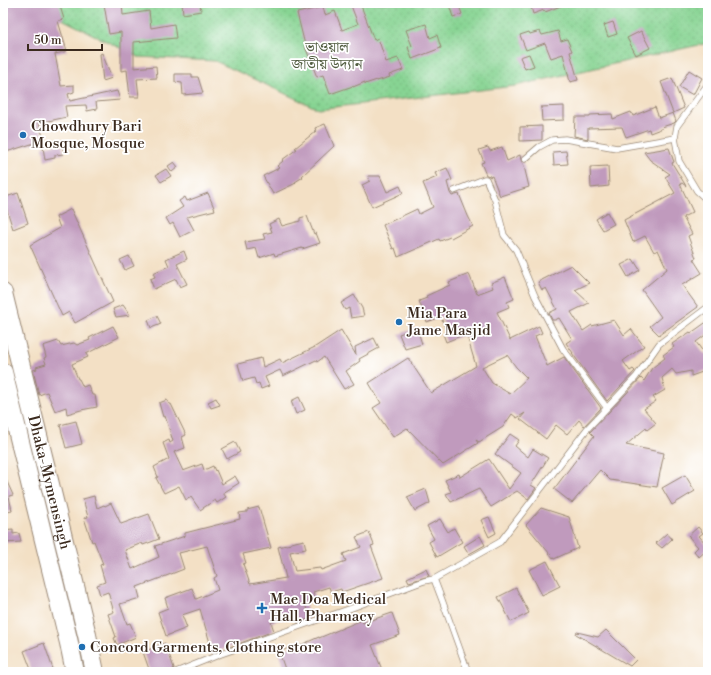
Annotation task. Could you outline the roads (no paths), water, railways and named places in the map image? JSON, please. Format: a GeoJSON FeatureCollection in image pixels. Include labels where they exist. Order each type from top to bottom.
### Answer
{"type":"FeatureCollection","features":[{"type":"Feature","properties":{"kind":"highway","name":"Dhaka-Mymensingh"},"geometry":{"type":"LineString","coordinates":[[3,293],[95,672]]}},
{"type":"Feature","properties":{"kind":"highway","name":"Dhaka-Mymensingh"},"geometry":{"type":"LineString","coordinates":[[3,372],[75,672]]}},
{"type":"Feature","properties":{"kind":"lane"},"geometry":{"type":"LineString","coordinates":[[708,84],[677,126],[675,138],[679,161],[697,191],[708,201]]}},
{"type":"Feature","properties":{"kind":"lane"},"geometry":{"type":"LineString","coordinates":[[525,159],[539,147],[552,140],[565,139],[617,148],[675,138]]}},
{"type":"Feature","properties":{"kind":"lane"},"geometry":{"type":"LineString","coordinates":[[454,191],[486,179],[495,200],[504,235],[516,250],[535,296],[563,349],[607,408]]}},
{"type":"Feature","properties":{"kind":"lane"},"geometry":{"type":"LineString","coordinates":[[176,672],[221,654],[424,581],[434,580],[500,542],[587,430],[636,377],[659,344],[708,307]]}},
{"type":"Feature","properties":{"kind":"lane"},"geometry":{"type":"LineString","coordinates":[[434,580],[468,672]]}},
{"type":"Feature","properties":{"kind":"place","name":"Chowdhury Bari Mosque, Mosque"},"geometry":{"type":"Point","coordinates":[23,135]}},
{"type":"Feature","properties":{"kind":"place","name":"Mia Para Jame Masjid"},"geometry":{"type":"Point","coordinates":[399,322]}},
{"type":"Feature","properties":{"kind":"place","name":"Mae Doa Medical Hall, Pharmacy"},"geometry":{"type":"Point","coordinates":[262,608]}},
{"type":"Feature","properties":{"kind":"place","name":"Concord Garments, Clothing store"},"geometry":{"type":"Point","coordinates":[82,647]}},
{"type":"Feature","properties":{"kind":"park label","name":"ভাওয়াল জাতীয় উদ্যান"},"geometry":{"type":"Point","coordinates":[327,56]}}]}
